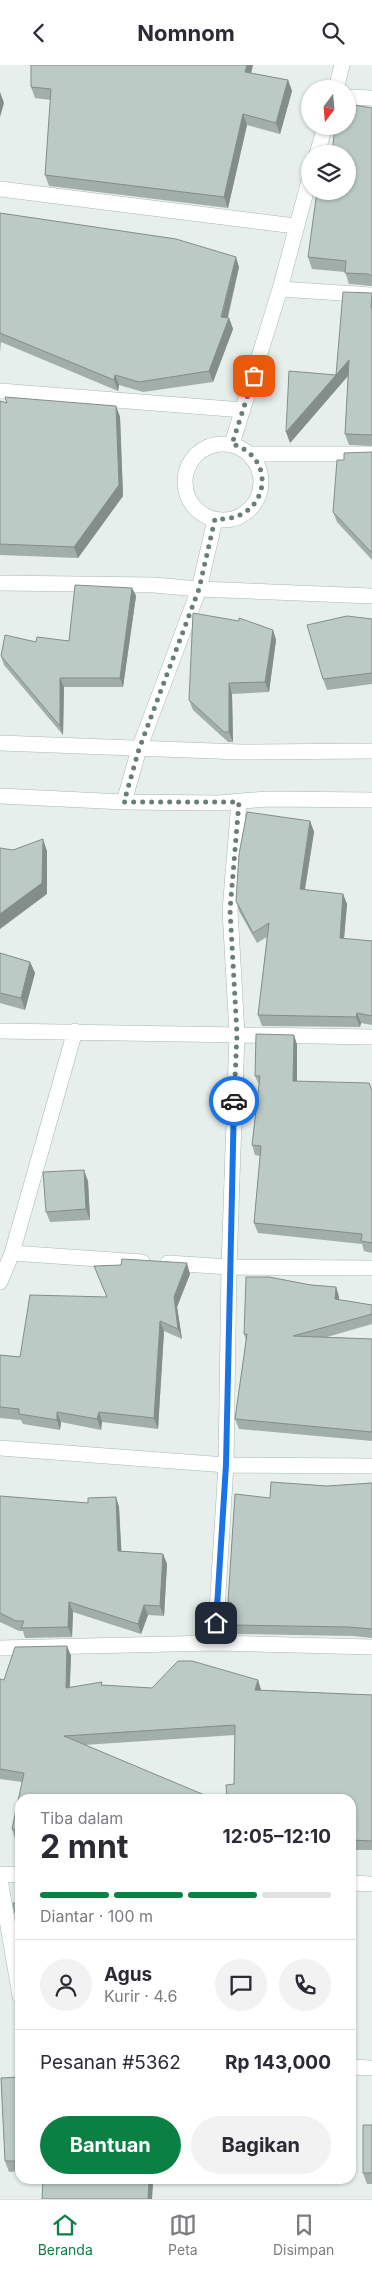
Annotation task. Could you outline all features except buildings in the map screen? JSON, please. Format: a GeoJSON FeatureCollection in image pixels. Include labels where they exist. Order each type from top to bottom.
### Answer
{"type":"FeatureCollection","features":[{"type":"Feature","properties":{"kind":"street"},"geometry":{"type":"LineString","coordinates":[[338,80],[342,65]]}},
{"type":"Feature","properties":{"kind":"street"},"geometry":{"type":"LineString","coordinates":[[356,97],[372,98]]}},
{"type":"Feature","properties":{"kind":"street"},"geometry":{"type":"LineString","coordinates":[[0,189],[295,226]]}},
{"type":"Feature","properties":{"kind":"street"},"geometry":{"type":"LineString","coordinates":[[232,444],[280,289],[303,200]]}},
{"type":"Feature","properties":{"kind":"street"},"geometry":{"type":"LineString","coordinates":[[280,289],[372,295]]}},
{"type":"Feature","properties":{"kind":"street"},"geometry":{"type":"LineString","coordinates":[[0,391],[243,411]]}},
{"type":"Feature","properties":{"kind":"street"},"geometry":{"type":"LineString","coordinates":[[232,444],[250,454],[259,466],[262,478],[261,493],[252,508],[241,516],[228,520],[215,519],[202,514],[192,506],[186,495],[185,474],[196,454],[211,445],[232,444]]}},
{"type":"Feature","properties":{"kind":"street"},"geometry":{"type":"LineString","coordinates":[[250,454],[372,454]]}},
{"type":"Feature","properties":{"kind":"street"},"geometry":{"type":"LineString","coordinates":[[124,802],[139,749],[199,589],[215,519]]}},
{"type":"Feature","properties":{"kind":"street"},"geometry":{"type":"LineString","coordinates":[[0,583],[154,585],[199,589],[372,596]]}},
{"type":"Feature","properties":{"kind":"street"},"geometry":{"type":"LineString","coordinates":[[0,743],[241,752],[372,751]]}},
{"type":"Feature","properties":{"kind":"street"},"geometry":{"type":"LineString","coordinates":[[0,796],[124,802],[239,802],[267,799],[372,800]]}},
{"type":"Feature","properties":{"kind":"street"},"geometry":{"type":"LineString","coordinates":[[215,1643],[226,1465],[229,1267],[237,1034],[230,910],[239,802]]}},
{"type":"Feature","properties":{"kind":"street"},"geometry":{"type":"LineString","coordinates":[[0,1031],[372,1037]]}},
{"type":"Feature","properties":{"kind":"street"},"geometry":{"type":"LineString","coordinates":[[0,1282],[12,1253],[75,1031]]}},
{"type":"Feature","properties":{"kind":"street"},"geometry":{"type":"LineString","coordinates":[[12,1253],[229,1267],[372,1267]]}},
{"type":"Feature","properties":{"kind":"street"},"geometry":{"type":"LineString","coordinates":[[0,1448],[226,1465],[372,1466]]}},
{"type":"Feature","properties":{"kind":"street"},"geometry":{"type":"LineString","coordinates":[[0,1648],[215,1643],[372,1647]]}},
{"type":"Feature","properties":{"kind":"street"},"geometry":{"type":"LineString","coordinates":[[0,1874],[15,1875]]}},
{"type":"Feature","properties":{"kind":"street"},"geometry":{"type":"LineString","coordinates":[[0,1879],[15,1967]]}},
{"type":"Feature","properties":{"kind":"street"},"geometry":{"type":"LineString","coordinates":[[356,1883],[372,1884]]}},
{"type":"Feature","properties":{"kind":"street"},"geometry":{"type":"LineString","coordinates":[[356,2067],[372,2068]]}},
{"type":"Feature","properties":{"kind":"way so far"},"geometry":{"type":"LineString","coordinates":[[234,1101],[237,1034],[230,910],[239,802],[124,802],[139,749],[199,589],[215,519],[228,520],[241,516],[252,508],[261,493],[262,478],[259,466],[250,454],[239,446],[232,444],[254,376]]}},
{"type":"Feature","properties":{"kind":"route"},"geometry":{"type":"LineString","coordinates":[[216,1623],[226,1465],[234,1101]]}}]}
